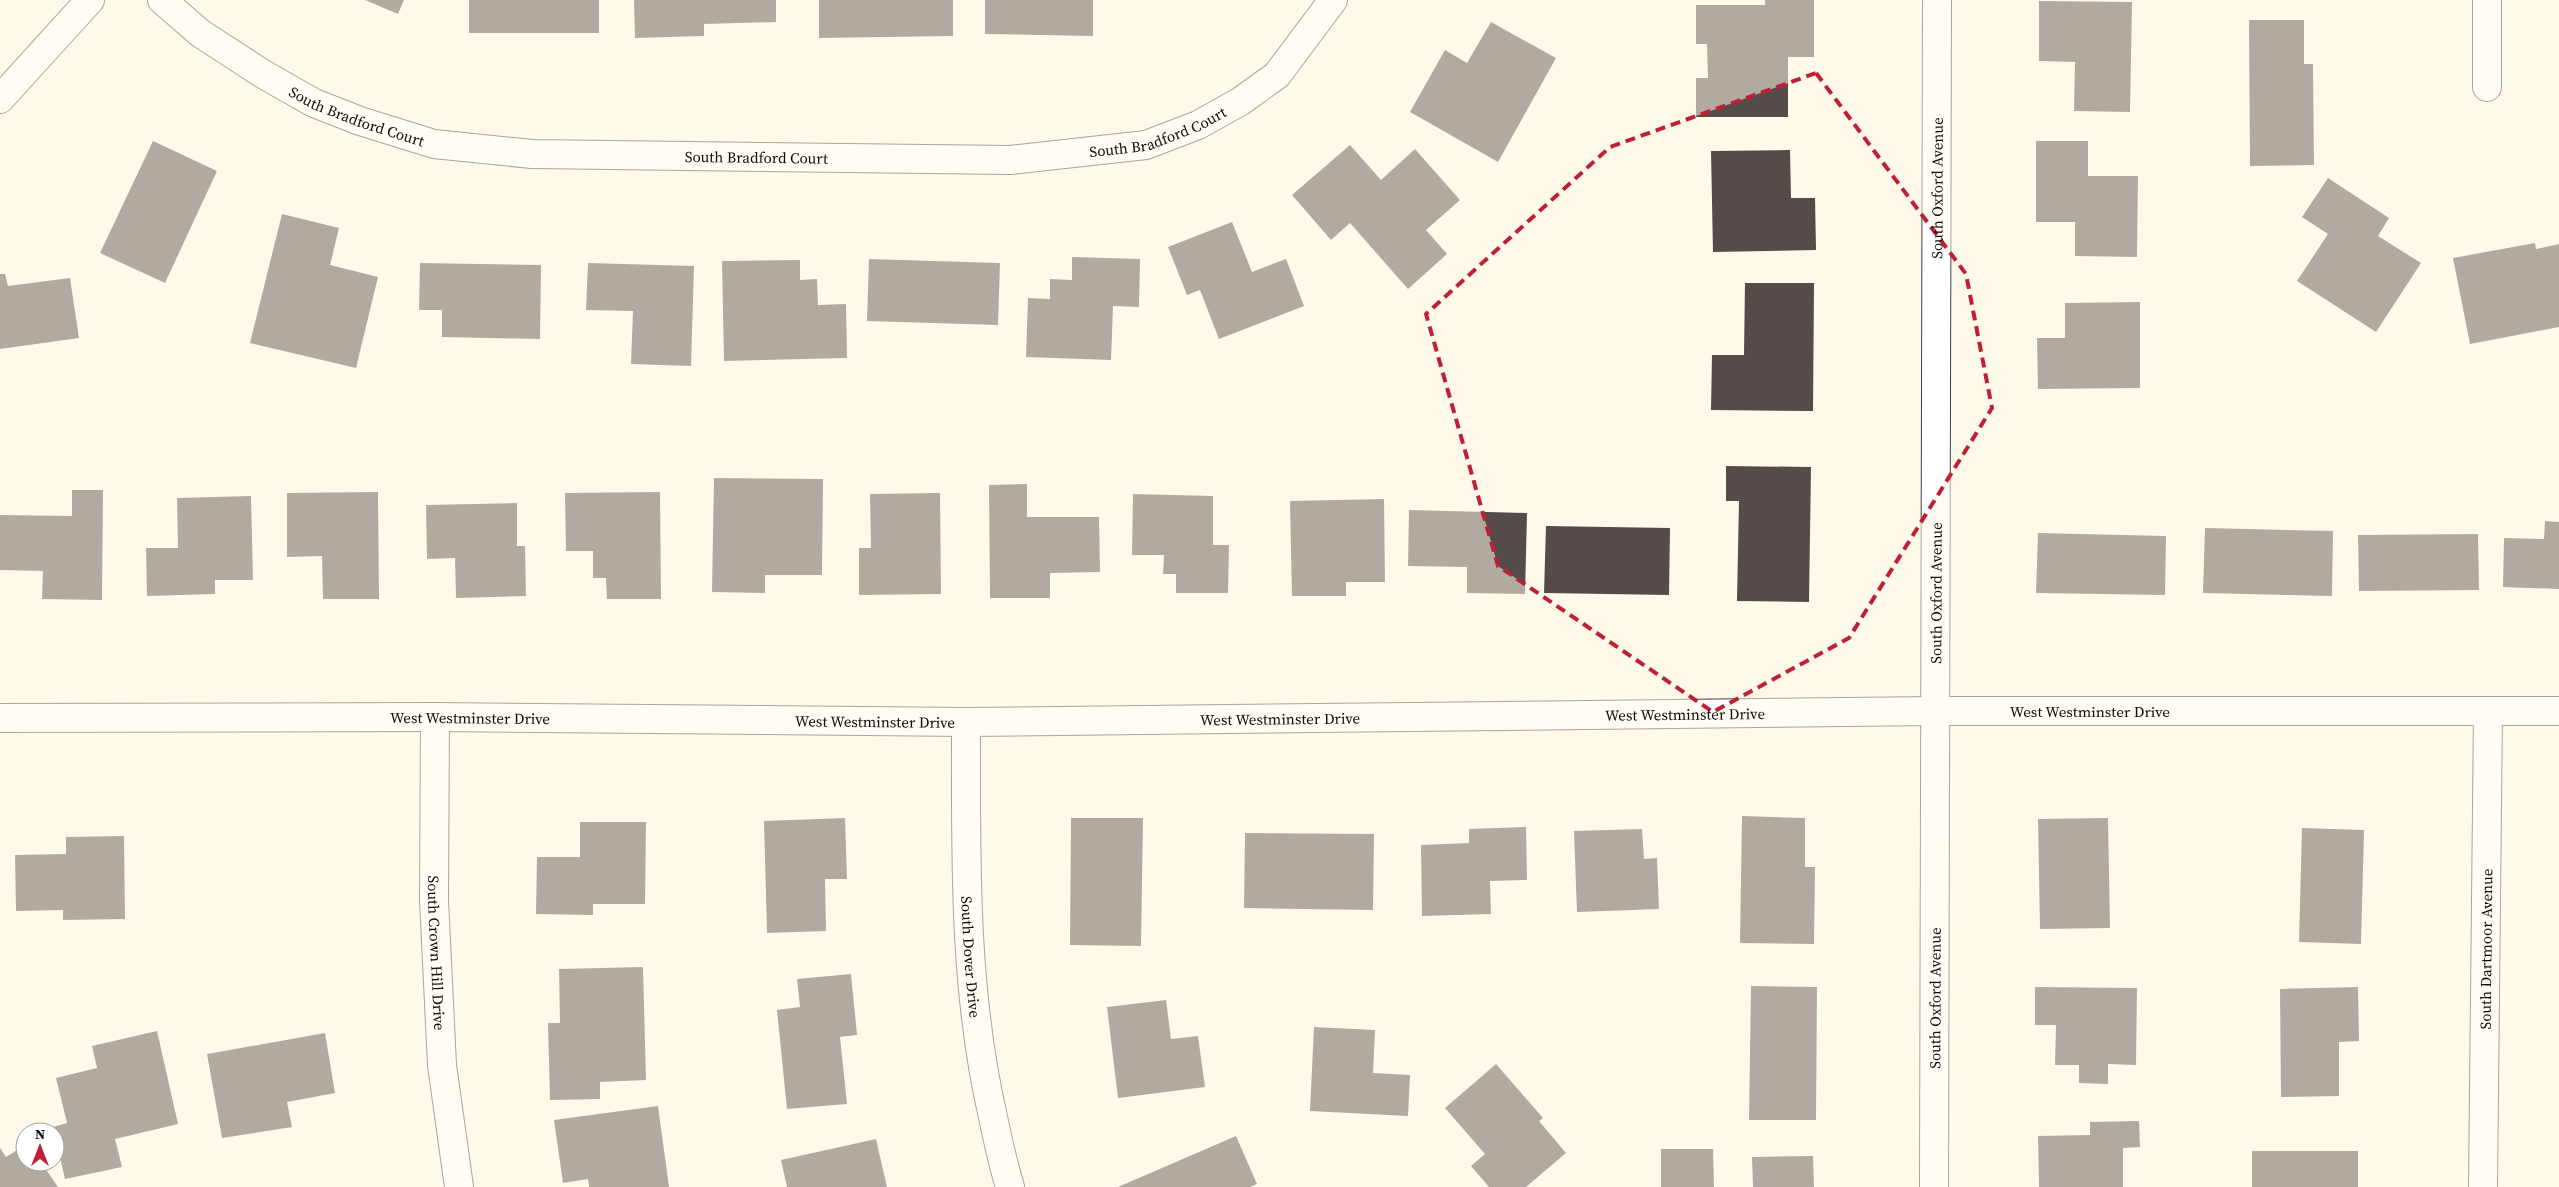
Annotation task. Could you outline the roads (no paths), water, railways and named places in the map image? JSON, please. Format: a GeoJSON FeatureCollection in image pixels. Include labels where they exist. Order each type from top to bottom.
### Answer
{"type":"FeatureCollection","features":[{"type":"Feature","properties":{"kind":"street"},"geometry":{"type":"LineString","coordinates":[[0,99],[90,0]]}},
{"type":"Feature","properties":{"kind":"street","name":"South Bradford Court"},"geometry":{"type":"LineString","coordinates":[[162,0],[200,33],[263,74],[314,103],[360,121],[434,144],[532,154],[1010,160],[1146,145],[1198,125],[1241,101],[1277,75],[1333,0]]}},
{"type":"Feature","properties":{"kind":"street","name":"South Oxford Avenue"},"geometry":{"type":"LineString","coordinates":[[1934,1187],[1937,0]]}},
{"type":"Feature","properties":{"kind":"street"},"geometry":{"type":"LineString","coordinates":[[2487,0],[2487,87]]}},
{"type":"Feature","properties":{"kind":"street","name":"West Westminster Drive"},"geometry":{"type":"LineString","coordinates":[[0,718],[435,717],[966,722],[1936,711],[2559,711]]}},
{"type":"Feature","properties":{"kind":"street","name":"South Dartmoor Avenue"},"geometry":{"type":"LineString","coordinates":[[2484,1187],[2488,711]]}},
{"type":"Feature","properties":{"kind":"street","name":"South Crown Hill Drive"},"geometry":{"type":"LineString","coordinates":[[435,717],[434,900],[442,1065],[459,1187]]}},
{"type":"Feature","properties":{"kind":"street","name":"South Dover Drive"},"geometry":{"type":"LineString","coordinates":[[966,722],[966,892],[973,999],[983,1075],[1010,1187]]}}]}
